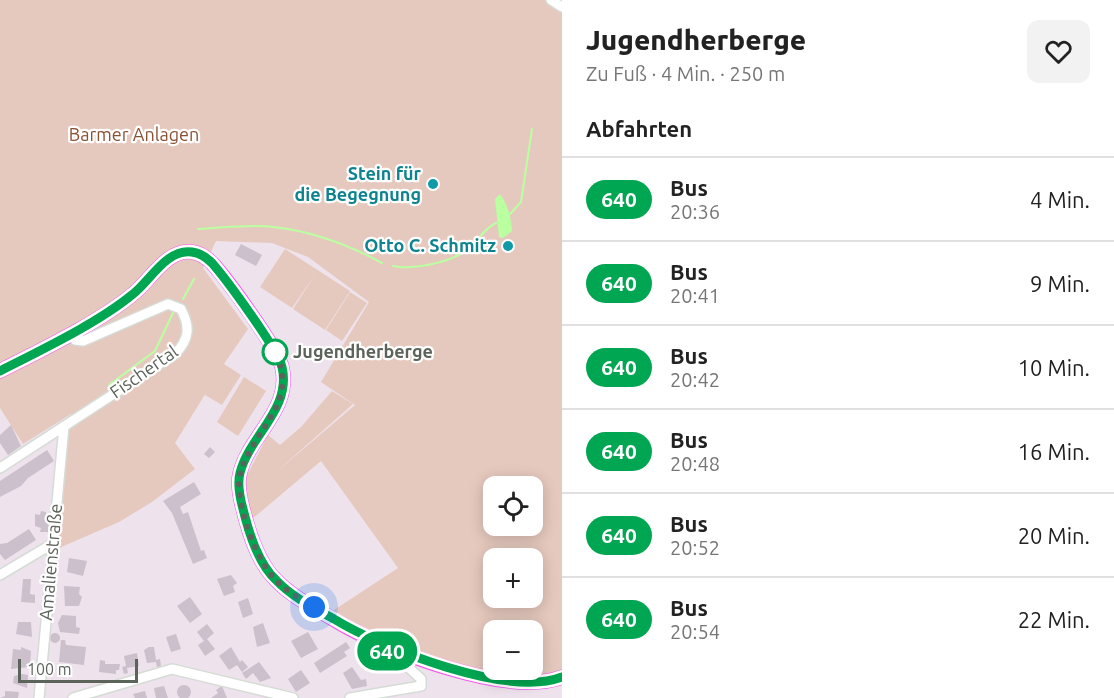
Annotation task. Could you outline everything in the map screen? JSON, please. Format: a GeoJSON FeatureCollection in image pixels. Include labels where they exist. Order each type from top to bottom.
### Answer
{"type":"FeatureCollection","features":[{"type":"Feature","properties":{"kind":"main road"},"geometry":{"type":"LineString","coordinates":[[0,371],[71,333],[133,294],[177,254],[193,252],[211,262],[273,349],[282,366],[283,385],[280,397],[270,419],[244,461],[238,483],[243,510],[260,558],[267,570],[284,588],[396,656],[457,679],[510,691],[538,690],[562,677]]}},
{"type":"Feature","properties":{"kind":"street"},"geometry":{"type":"LineString","coordinates":[[550,0],[562,7]]}},
{"type":"Feature","properties":{"kind":"street","name":"Fischertal"},"geometry":{"type":"LineString","coordinates":[[0,468],[175,354],[182,347],[188,327],[181,309],[168,304],[83,341],[75,340],[71,333]]}},
{"type":"Feature","properties":{"kind":"street","name":"Amalienstraße"},"geometry":{"type":"LineString","coordinates":[[39,698],[64,426]]}},
{"type":"Feature","properties":{"kind":"street"},"geometry":{"type":"LineString","coordinates":[[0,575],[52,544]]}},
{"type":"Feature","properties":{"kind":"street"},"geometry":{"type":"LineString","coordinates":[[355,698],[421,686],[421,679],[396,656]]}},
{"type":"Feature","properties":{"kind":"street"},"geometry":{"type":"LineString","coordinates":[[73,698],[172,669],[292,698]]}},
{"type":"Feature","properties":{"kind":"street"},"geometry":{"type":"LineString","coordinates":[[100,690],[107,698]]}},
{"type":"Feature","properties":{"kind":"green space","name":"Barmer Anlagen"},"geometry":{"type":"Polygon","coordinates":[[[0,0],[562,0],[562,672],[543,678],[543,620],[483,620],[483,675],[406,653],[331,612],[398,568],[321,461],[251,520],[245,479],[268,435],[280,445],[301,427],[332,391],[353,404],[275,473],[355,405],[321,382],[369,302],[308,257],[272,243],[216,241],[203,268],[248,329],[224,364],[241,375],[222,405],[205,395],[209,388],[175,443],[195,469],[152,502],[119,522],[59,548],[56,539],[71,414],[23,444],[0,408],[0,0]]]}},
{"type":"Feature","properties":{"kind":"green space"},"geometry":{"type":"Polygon","coordinates":[[[285,249],[350,291],[325,330],[293,309],[316,273],[292,308],[260,287],[285,249]]]}},
{"type":"Feature","properties":{"kind":"green space"},"geometry":{"type":"Polygon","coordinates":[[[350,292],[367,303],[342,341],[326,330],[350,292]]]}},
{"type":"Feature","properties":{"kind":"green space"},"geometry":{"type":"Polygon","coordinates":[[[244,377],[266,391],[238,436],[217,422],[244,377]]]}},
{"type":"Feature","properties":{"kind":"green space","name":"Barmer Anlagen"},"geometry":{"type":"Polygon","coordinates":[[[498,680],[537,680],[519,686],[498,680]]]}},
{"type":"Feature","properties":{"kind":"shaded area"},"geometry":{"type":"Polygon","coordinates":[[[500,194],[509,211],[512,231],[503,238],[499,237],[495,199],[500,194]]]}},
{"type":"Feature","properties":{"kind":"building"},"geometry":{"type":"Polygon","coordinates":[[[241,244],[262,255],[256,266],[235,255],[241,244]]]}},
{"type":"Feature","properties":{"kind":"building"},"geometry":{"type":"Polygon","coordinates":[[[11,425],[21,446],[8,455],[0,443],[0,435],[11,425]]]}},
{"type":"Feature","properties":{"kind":"building"},"geometry":{"type":"Polygon","coordinates":[[[210,447],[215,452],[209,458],[204,454],[210,447]]]}},
{"type":"Feature","properties":{"kind":"building"},"geometry":{"type":"Polygon","coordinates":[[[47,450],[54,461],[28,478],[21,486],[0,497],[0,481],[47,450]]]}},
{"type":"Feature","properties":{"kind":"building"},"geometry":{"type":"Polygon","coordinates":[[[194,482],[201,494],[180,507],[183,514],[188,512],[201,551],[204,550],[207,558],[193,564],[172,513],[163,501],[194,482]]]}},
{"type":"Feature","properties":{"kind":"building"},"geometry":{"type":"Polygon","coordinates":[[[41,511],[46,512],[49,521],[48,532],[40,532],[41,528],[35,526],[35,514],[40,515],[41,511]]]}},
{"type":"Feature","properties":{"kind":"building"},"geometry":{"type":"Polygon","coordinates":[[[29,529],[36,540],[5,560],[0,554],[0,544],[7,543],[29,529]]]}},
{"type":"Feature","properties":{"kind":"building"},"geometry":{"type":"Polygon","coordinates":[[[69,558],[87,561],[83,576],[67,572],[69,558]]]}},
{"type":"Feature","properties":{"kind":"building"},"geometry":{"type":"Polygon","coordinates":[[[231,575],[237,583],[233,586],[235,592],[224,596],[217,579],[231,575]]]}},
{"type":"Feature","properties":{"kind":"building"},"geometry":{"type":"Polygon","coordinates":[[[23,579],[31,579],[30,594],[35,595],[35,603],[21,602],[23,579]]]}},
{"type":"Feature","properties":{"kind":"building"},"geometry":{"type":"Polygon","coordinates":[[[64,586],[80,587],[79,594],[82,597],[79,606],[65,606],[64,586]]]}},
{"type":"Feature","properties":{"kind":"building"},"geometry":{"type":"Polygon","coordinates":[[[190,597],[202,614],[190,623],[177,606],[190,597]]]}},
{"type":"Feature","properties":{"kind":"building"},"geometry":{"type":"Polygon","coordinates":[[[248,598],[253,614],[243,618],[238,602],[248,598]]]}},
{"type":"Feature","properties":{"kind":"building"},"geometry":{"type":"Polygon","coordinates":[[[62,615],[76,616],[76,627],[80,628],[79,634],[60,632],[58,623],[62,615]]]}},
{"type":"Feature","properties":{"kind":"building"},"geometry":{"type":"Polygon","coordinates":[[[18,622],[31,622],[32,637],[16,634],[18,622]]]}},
{"type":"Feature","properties":{"kind":"building"},"geometry":{"type":"Polygon","coordinates":[[[263,623],[270,643],[257,647],[253,627],[263,623]]]}},
{"type":"Feature","properties":{"kind":"building"},"geometry":{"type":"Polygon","coordinates":[[[207,624],[214,633],[207,639],[215,649],[205,656],[198,645],[204,641],[197,632],[207,624]]]}},
{"type":"Feature","properties":{"kind":"building"},"geometry":{"type":"Polygon","coordinates":[[[308,632],[318,649],[301,658],[291,641],[308,632]]]}},
{"type":"Feature","properties":{"kind":"building"},"geometry":{"type":"Polygon","coordinates":[[[55,633],[59,634],[59,642],[55,643],[51,642],[50,638],[51,634],[55,633]]]}},
{"type":"Feature","properties":{"kind":"building"},"geometry":{"type":"Polygon","coordinates":[[[176,634],[181,649],[171,652],[166,637],[176,634]]]}},
{"type":"Feature","properties":{"kind":"building"},"geometry":{"type":"Polygon","coordinates":[[[61,640],[65,640],[66,645],[86,647],[84,665],[59,662],[61,640]]]}},
{"type":"Feature","properties":{"kind":"building"},"geometry":{"type":"Polygon","coordinates":[[[346,642],[350,648],[344,652],[347,656],[320,673],[314,663],[346,642]]]}},
{"type":"Feature","properties":{"kind":"building"},"geometry":{"type":"Polygon","coordinates":[[[21,647],[31,651],[30,667],[11,669],[13,649],[21,650],[21,647]]]}},
{"type":"Feature","properties":{"kind":"building"},"geometry":{"type":"Polygon","coordinates":[[[154,647],[156,660],[160,659],[161,666],[157,667],[156,662],[147,663],[144,650],[154,647]]]}},
{"type":"Feature","properties":{"kind":"building"},"geometry":{"type":"Polygon","coordinates":[[[231,647],[240,662],[242,660],[248,667],[242,672],[237,665],[229,670],[219,656],[231,647]]]}},
{"type":"Feature","properties":{"kind":"building"},"geometry":{"type":"Polygon","coordinates":[[[137,653],[139,666],[127,668],[128,673],[124,674],[122,667],[126,666],[124,656],[137,653]]]}},
{"type":"Feature","properties":{"kind":"building"},"geometry":{"type":"Polygon","coordinates":[[[100,660],[105,661],[105,664],[120,664],[119,670],[116,670],[116,674],[99,672],[100,660]]]}},
{"type":"Feature","properties":{"kind":"building"},"geometry":{"type":"Polygon","coordinates":[[[259,662],[271,678],[260,682],[253,673],[246,679],[242,673],[259,662]]]}},
{"type":"Feature","properties":{"kind":"building"},"geometry":{"type":"Polygon","coordinates":[[[352,667],[361,680],[366,679],[367,686],[352,689],[343,673],[352,667]]]}},
{"type":"Feature","properties":{"kind":"building"},"geometry":{"type":"Polygon","coordinates":[[[301,670],[310,683],[296,692],[288,679],[301,670]]]}},
{"type":"Feature","properties":{"kind":"building"},"geometry":{"type":"Polygon","coordinates":[[[28,675],[27,688],[13,683],[14,676],[28,675]]]}},
{"type":"Feature","properties":{"kind":"building"},"geometry":{"type":"Polygon","coordinates":[[[184,685],[189,687],[191,692],[189,697],[184,699],[179,697],[177,692],[179,687],[184,685]]]}},
{"type":"Feature","properties":{"kind":"building"},"geometry":{"type":"Polygon","coordinates":[[[164,686],[168,698],[156,698],[154,688],[164,686]]]}},
{"type":"Feature","properties":{"kind":"building"},"geometry":{"type":"Polygon","coordinates":[[[222,686],[227,698],[211,698],[218,693],[216,690],[222,686]]]}},
{"type":"Feature","properties":{"kind":"building"},"geometry":{"type":"Polygon","coordinates":[[[5,691],[19,692],[18,698],[0,698],[5,696],[5,691]]]}},
{"type":"Feature","properties":{"kind":"building"},"geometry":{"type":"Polygon","coordinates":[[[145,691],[147,698],[135,698],[133,694],[145,691]]]}},
{"type":"Feature","properties":{"kind":"waterway"},"geometry":{"type":"LineString","coordinates":[[510,214],[521,202],[532,129]]}},
{"type":"Feature","properties":{"kind":"waterway"},"geometry":{"type":"LineString","coordinates":[[393,266],[419,266],[450,259],[469,248],[496,223]]}},
{"type":"Feature","properties":{"kind":"waterway"},"geometry":{"type":"LineString","coordinates":[[198,229],[255,226],[287,229],[329,240],[382,263]]}},
{"type":"Feature","properties":{"kind":"waterway"},"geometry":{"type":"LineString","coordinates":[[183,299],[194,279]]}},
{"type":"Feature","properties":{"kind":"waterway"},"geometry":{"type":"LineString","coordinates":[[109,385],[155,351],[173,313]]}},
{"type":"Feature","properties":{"kind":"bus line","name":"640"},"geometry":{"type":"LineString","coordinates":[[0,371],[114,308],[177,254],[193,252],[204,256],[222,276],[279,358],[282,366],[283,385],[277,407],[244,461],[238,483],[243,510],[260,558],[267,570],[284,588],[303,601],[396,656],[417,665],[457,679],[510,691],[538,690],[562,677]]}},
{"type":"Feature","properties":{"kind":"place","name":"Stein für die Begegnung"},"geometry":{"type":"Point","coordinates":[433,184]}},
{"type":"Feature","properties":{"kind":"place","name":"Otto C. Schmitz"},"geometry":{"type":"Point","coordinates":[508,246]}},
{"type":"Feature","properties":{"kind":"place","name":"Jugendherberge"},"geometry":{"type":"Point","coordinates":[275,352]}},
{"type":"Feature","properties":{"kind":"route"},"geometry":{"type":"LineString","coordinates":[[275,352],[273,349],[282,366],[283,385],[280,397],[277,407],[244,461],[238,483],[239,493],[253,539],[267,570],[284,588],[314,607]]}}]}
